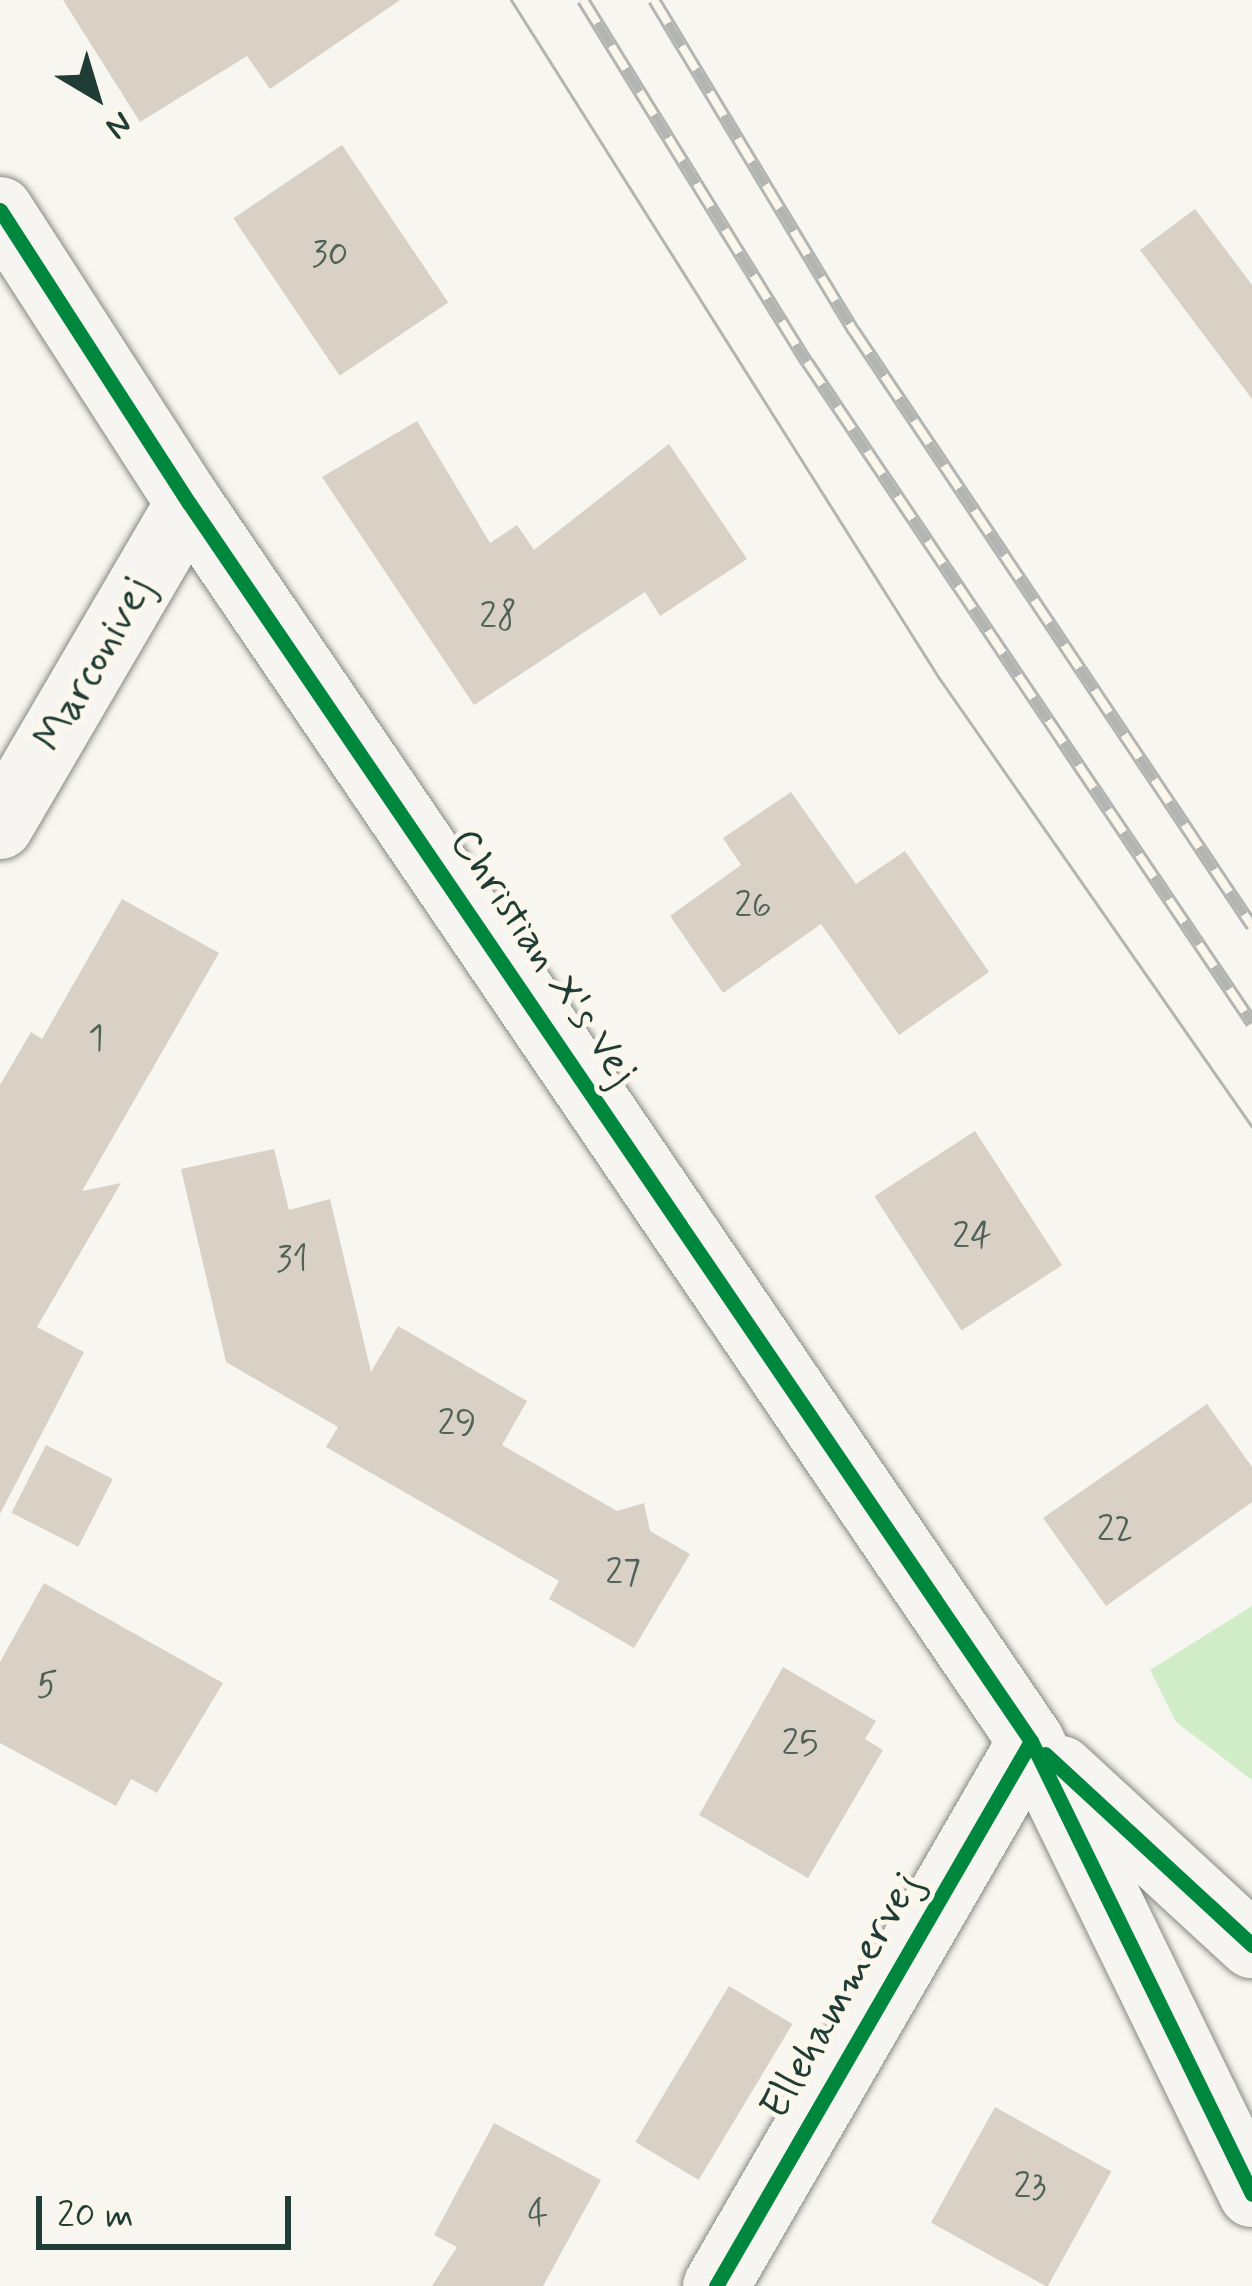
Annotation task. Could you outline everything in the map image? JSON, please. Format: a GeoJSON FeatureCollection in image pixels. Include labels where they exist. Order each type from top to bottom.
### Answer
{"type":"FeatureCollection","features":[{"type":"Feature","properties":{"kind":"street","name":"Christian X's Vej"},"geometry":{"type":"LineString","coordinates":[[0,211],[189,503],[1031,1741],[1252,2194]]}},
{"type":"Feature","properties":{"kind":"street","name":"Marconivej"},"geometry":{"type":"LineString","coordinates":[[0,826],[189,503]]}},
{"type":"Feature","properties":{"kind":"street","name":"Christian X's Vej"},"geometry":{"type":"LineString","coordinates":[[1031,1741],[1252,1945]]}},
{"type":"Feature","properties":{"kind":"street","name":"Ellehammervej"},"geometry":{"type":"LineString","coordinates":[[716,2286],[1031,1741]]}},
{"type":"Feature","properties":{"kind":"green space"},"geometry":{"type":"Polygon","coordinates":[[[1252,1606],[1252,1780],[1176,1722],[1150,1670],[1252,1606]]]}},
{"type":"Feature","properties":{"kind":"building"},"geometry":{"type":"Polygon","coordinates":[[[63,0],[400,0],[270,89],[247,56],[140,122],[63,0]]]}},
{"type":"Feature","properties":{"kind":"building"},"geometry":{"type":"Polygon","coordinates":[[[342,145],[448,303],[340,376],[233,218],[342,145]]]}},
{"type":"Feature","properties":{"kind":"building"},"geometry":{"type":"Polygon","coordinates":[[[1195,209],[1252,285],[1252,399],[1140,250],[1195,209]]]}},
{"type":"Feature","properties":{"kind":"building"},"geometry":{"type":"Polygon","coordinates":[[[417,421],[490,543],[517,525],[534,550],[669,444],[747,559],[660,616],[645,592],[474,705],[322,477],[417,421]]]}},
{"type":"Feature","properties":{"kind":"building"},"geometry":{"type":"Polygon","coordinates":[[[791,792],[856,884],[905,851],[989,972],[899,1035],[821,924],[723,993],[670,916],[741,865],[723,838],[791,792]]]}},
{"type":"Feature","properties":{"kind":"building"},"geometry":{"type":"Polygon","coordinates":[[[122,899],[219,953],[82,1191],[121,1183],[37,1327],[84,1352],[0,1514],[0,1085],[31,1032],[42,1039],[122,899]]]}},
{"type":"Feature","properties":{"kind":"building"},"geometry":{"type":"Polygon","coordinates":[[[975,1131],[1062,1265],[962,1331],[874,1196],[975,1131]]]}},
{"type":"Feature","properties":{"kind":"building"},"geometry":{"type":"Polygon","coordinates":[[[274,1149],[289,1210],[330,1199],[371,1372],[398,1326],[527,1401],[502,1445],[617,1511],[644,1503],[650,1531],[690,1554],[634,1648],[549,1599],[559,1581],[326,1447],[338,1427],[226,1362],[181,1169],[274,1149]]]}},
{"type":"Feature","properties":{"kind":"building"},"geometry":{"type":"Polygon","coordinates":[[[1207,1404],[1252,1467],[1252,1502],[1106,1606],[1043,1518],[1207,1404]]]}},
{"type":"Feature","properties":{"kind":"building"},"geometry":{"type":"Polygon","coordinates":[[[46,1445],[113,1479],[78,1547],[11,1513],[46,1445]]]}},
{"type":"Feature","properties":{"kind":"building"},"geometry":{"type":"Polygon","coordinates":[[[44,1583],[223,1683],[157,1793],[131,1779],[116,1806],[0,1743],[0,1662],[44,1583]]]}},
{"type":"Feature","properties":{"kind":"building"},"geometry":{"type":"Polygon","coordinates":[[[783,1667],[876,1721],[865,1739],[883,1750],[808,1878],[699,1815],[783,1667]]]}},
{"type":"Feature","properties":{"kind":"building"},"geometry":{"type":"Polygon","coordinates":[[[729,1986],[792,2024],[699,2180],[635,2142],[729,1986]]]}},
{"type":"Feature","properties":{"kind":"building"},"geometry":{"type":"Polygon","coordinates":[[[995,2107],[1111,2171],[1048,2286],[931,2222],[995,2107]]]}},
{"type":"Feature","properties":{"kind":"building"},"geometry":{"type":"Polygon","coordinates":[[[494,2123],[601,2180],[543,2286],[432,2286],[457,2247],[434,2235],[494,2123]]]}},
{"type":"Feature","properties":{"kind":"tram line"},"geometry":{"type":"LineString","coordinates":[[511,0],[939,678],[1252,1127]]}},
{"type":"Feature","properties":{"kind":"railway"},"geometry":{"type":"LineString","coordinates":[[583,0],[807,362],[1252,1023]]}},
{"type":"Feature","properties":{"kind":"railway"},"geometry":{"type":"LineString","coordinates":[[654,0],[854,331],[1252,926]]}},
{"type":"Feature","properties":{"kind":"cycle path"},"geometry":{"type":"LineString","coordinates":[[0,210],[189,503],[1031,1741],[1252,2194]]}},
{"type":"Feature","properties":{"kind":"cycle path"},"geometry":{"type":"LineString","coordinates":[[716,2286],[1031,1741]]}},
{"type":"Feature","properties":{"kind":"cycle path"},"geometry":{"type":"LineString","coordinates":[[1045,1754],[1252,1945]]}}]}
